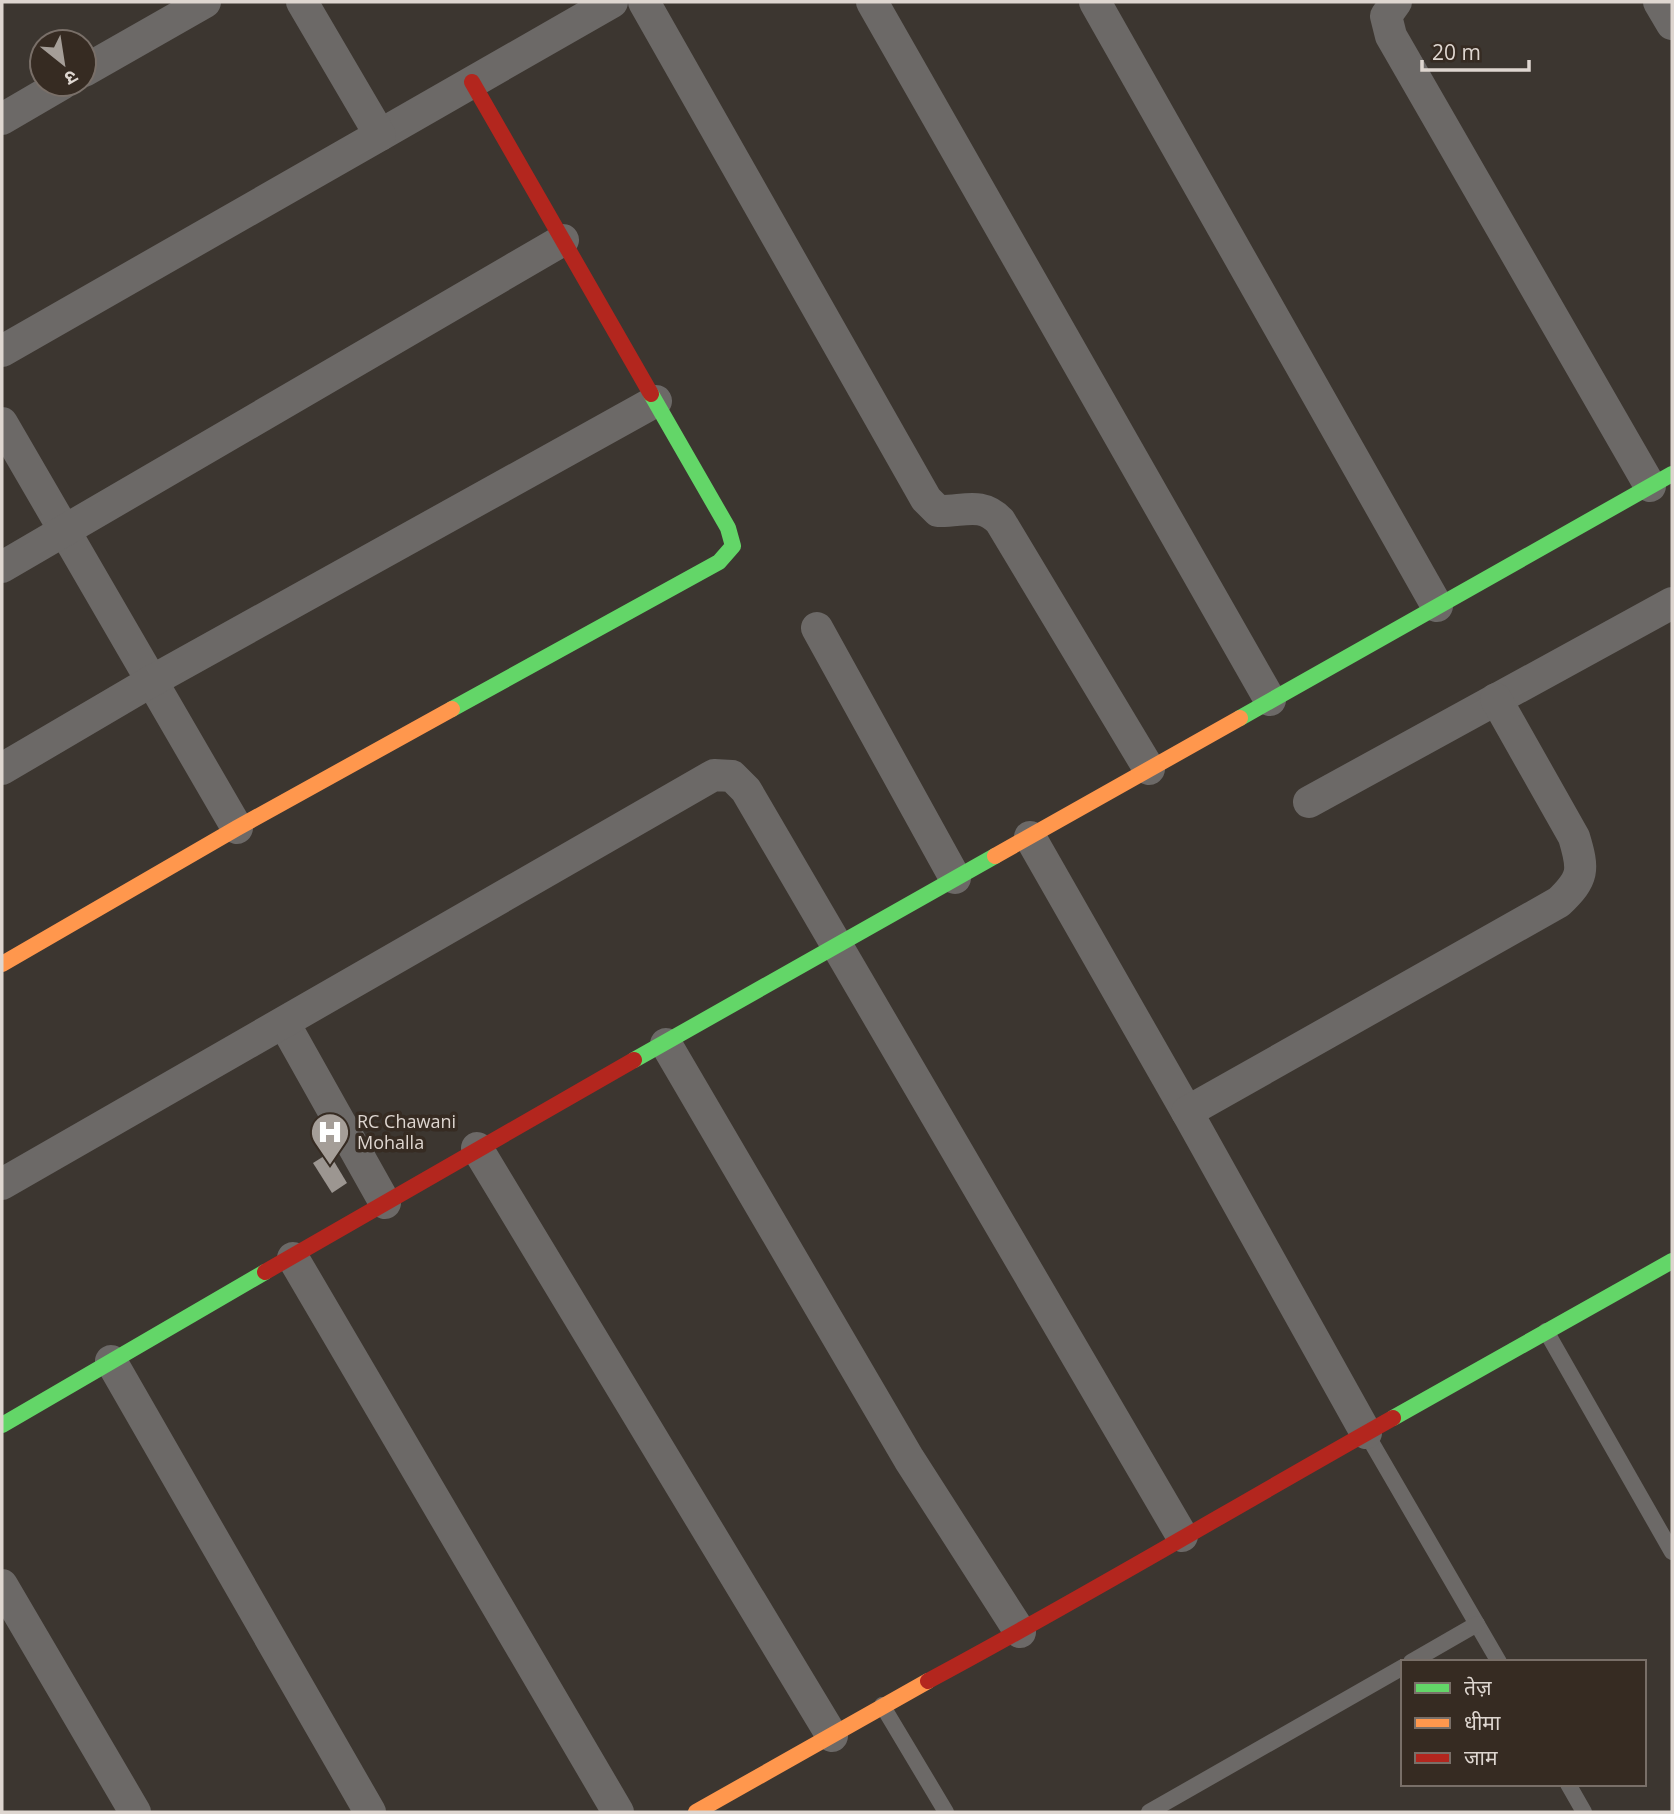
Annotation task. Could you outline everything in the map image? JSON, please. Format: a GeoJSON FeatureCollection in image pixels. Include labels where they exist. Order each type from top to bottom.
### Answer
{"type":"FeatureCollection","features":[{"type":"Feature","properties":{"kind":"street"},"geometry":{"type":"LineString","coordinates":[[98,63],[205,2]]}},
{"type":"Feature","properties":{"kind":"street"},"geometry":{"type":"LineString","coordinates":[[302,2],[380,135]]}},
{"type":"Feature","properties":{"kind":"street"},"geometry":{"type":"LineString","coordinates":[[2,351],[612,2]]}},
{"type":"Feature","properties":{"kind":"street"},"geometry":{"type":"LineString","coordinates":[[644,2],[926,499],[938,511],[955,511],[973,506],[990,510],[1000,521],[1149,769]]}},
{"type":"Feature","properties":{"kind":"street"},"geometry":{"type":"LineString","coordinates":[[872,2],[1270,701]]}},
{"type":"Feature","properties":{"kind":"street"},"geometry":{"type":"LineString","coordinates":[[1095,2],[1437,606]]}},
{"type":"Feature","properties":{"kind":"street"},"geometry":{"type":"LineString","coordinates":[[2,1425],[293,1258],[477,1148],[666,1044],[1661,480],[1391,36],[1386,16],[1396,2]]}},
{"type":"Feature","properties":{"kind":"street"},"geometry":{"type":"LineString","coordinates":[[1659,2],[1672,24]]}},
{"type":"Feature","properties":{"kind":"street"},"geometry":{"type":"LineString","coordinates":[[2,964],[237,828],[719,562],[733,546],[728,528],[472,82]]}},
{"type":"Feature","properties":{"kind":"street"},"geometry":{"type":"LineString","coordinates":[[2,118],[37,98]]}},
{"type":"Feature","properties":{"kind":"street"},"geometry":{"type":"LineString","coordinates":[[2,567],[563,240]]}},
{"type":"Feature","properties":{"kind":"street"},"geometry":{"type":"LineString","coordinates":[[2,769],[150,682],[656,401]]}},
{"type":"Feature","properties":{"kind":"street"},"geometry":{"type":"LineString","coordinates":[[2,423],[66,529],[150,682],[237,828]]}},
{"type":"Feature","properties":{"kind":"street"},"geometry":{"type":"LineString","coordinates":[[1309,802],[1496,699],[1670,609]]}},
{"type":"Feature","properties":{"kind":"street"},"geometry":{"type":"LineString","coordinates":[[817,628],[956,878]]}},
{"type":"Feature","properties":{"kind":"street"},"geometry":{"type":"LineString","coordinates":[[1187,1112],[1559,902],[1578,883],[1582,861],[1574,837],[1496,699]]}},
{"type":"Feature","properties":{"kind":"street"},"geometry":{"type":"LineString","coordinates":[[2,1184],[714,775],[732,776],[746,790],[1182,1536]]}},
{"type":"Feature","properties":{"kind":"street"},"geometry":{"type":"LineString","coordinates":[[1030,837],[1366,1433]]}},
{"type":"Feature","properties":{"kind":"street"},"geometry":{"type":"LineString","coordinates":[[284,1023],[385,1203]]}},
{"type":"Feature","properties":{"kind":"street"},"geometry":{"type":"LineString","coordinates":[[666,1044],[909,1460],[1020,1632]]}},
{"type":"Feature","properties":{"kind":"street"},"geometry":{"type":"LineString","coordinates":[[477,1148],[832,1736]]}},
{"type":"Feature","properties":{"kind":"street"},"geometry":{"type":"LineString","coordinates":[[293,1258],[618,1812]]}},
{"type":"Feature","properties":{"kind":"street"},"geometry":{"type":"LineString","coordinates":[[696,1812],[882,1705],[1020,1632],[1182,1536],[1672,1261]]}},
{"type":"Feature","properties":{"kind":"street"},"geometry":{"type":"LineString","coordinates":[[111,1361],[370,1812]]}},
{"type":"Feature","properties":{"kind":"street"},"geometry":{"type":"LineString","coordinates":[[2,1585],[135,1812]]}},
{"type":"Feature","properties":{"kind":"lane"},"geometry":{"type":"LineString","coordinates":[[1546,1331],[1672,1552]]}},
{"type":"Feature","properties":{"kind":"lane"},"geometry":{"type":"LineString","coordinates":[[1366,1433],[1498,1660]]}},
{"type":"Feature","properties":{"kind":"lane"},"geometry":{"type":"LineString","coordinates":[[1414,1660],[1477,1624]]}},
{"type":"Feature","properties":{"kind":"lane"},"geometry":{"type":"LineString","coordinates":[[1149,1812],[1401,1668]]}},
{"type":"Feature","properties":{"kind":"lane"},"geometry":{"type":"LineString","coordinates":[[882,1705],[946,1812]]}},
{"type":"Feature","properties":{"kind":"lane"},"geometry":{"type":"LineString","coordinates":[[1569,1786],[1584,1812]]}},
{"type":"Feature","properties":{"kind":"lane"},"geometry":{"type":"LineString","coordinates":[[722,1797],[730,1812]]}},
{"type":"Feature","properties":{"kind":"building"},"geometry":{"type":"Polygon","coordinates":[[[329,1153],[347,1183],[332,1193],[313,1163],[329,1153]]]}},
{"type":"Feature","properties":{"kind":"traffic: fast"},"geometry":{"type":"LineString","coordinates":[[452,709],[719,562],[733,546],[728,528],[651,394]]}},
{"type":"Feature","properties":{"kind":"traffic: fast"},"geometry":{"type":"LineString","coordinates":[[1240,718],[1672,474]]}},
{"type":"Feature","properties":{"kind":"traffic: fast"},"geometry":{"type":"LineString","coordinates":[[634,1060],[995,856]]}},
{"type":"Feature","properties":{"kind":"traffic: fast"},"geometry":{"type":"LineString","coordinates":[[1393,1418],[1672,1261]]}},
{"type":"Feature","properties":{"kind":"traffic: fast"},"geometry":{"type":"LineString","coordinates":[[2,1425],[265,1272]]}},
{"type":"Feature","properties":{"kind":"traffic: slow"},"geometry":{"type":"LineString","coordinates":[[2,964],[237,828],[452,709]]}},
{"type":"Feature","properties":{"kind":"traffic: slow"},"geometry":{"type":"LineString","coordinates":[[995,856],[1240,718]]}},
{"type":"Feature","properties":{"kind":"traffic: slow"},"geometry":{"type":"LineString","coordinates":[[696,1812],[928,1681]]}},
{"type":"Feature","properties":{"kind":"traffic: jam"},"geometry":{"type":"LineString","coordinates":[[472,82],[651,394]]}},
{"type":"Feature","properties":{"kind":"traffic: jam"},"geometry":{"type":"LineString","coordinates":[[265,1272],[634,1060]]}},
{"type":"Feature","properties":{"kind":"traffic: jam"},"geometry":{"type":"LineString","coordinates":[[928,1681],[1393,1418]]}},
{"type":"Feature","properties":{"kind":"place","name":"RC Chawani Mohalla"},"geometry":{"type":"Point","coordinates":[330,1166]}}]}
